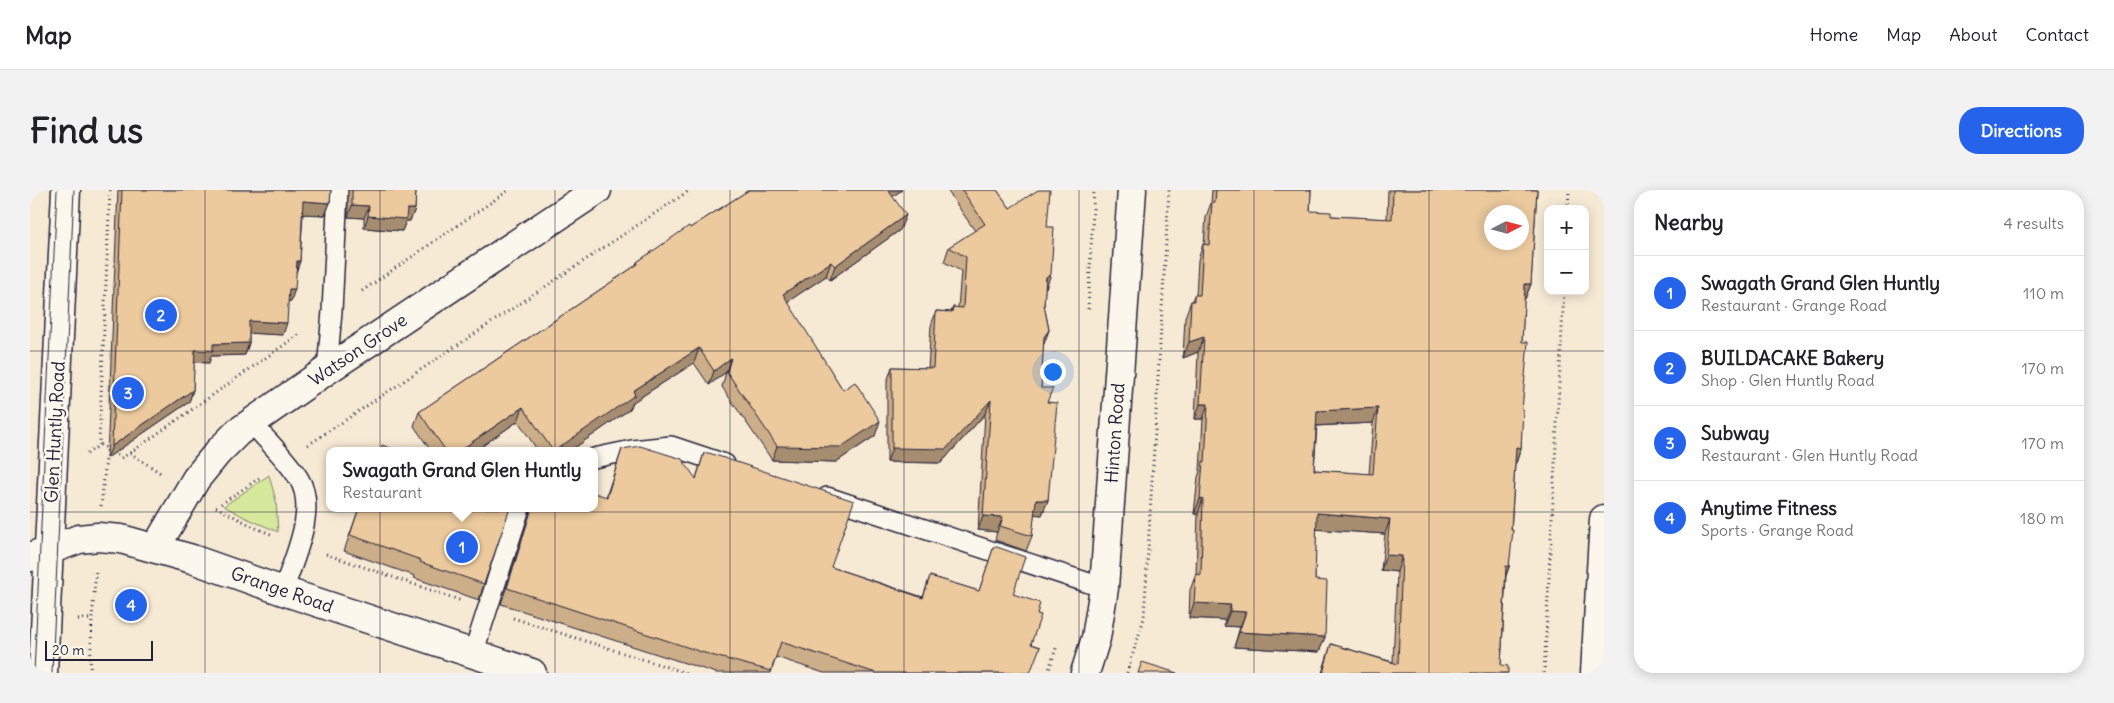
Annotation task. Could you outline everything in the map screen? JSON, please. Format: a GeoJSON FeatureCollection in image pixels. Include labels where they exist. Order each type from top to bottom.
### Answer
{"type":"FeatureCollection","features":[{"type":"Feature","properties":{"kind":"street","name":"Glen Huntly Road"},"geometry":{"type":"LineString","coordinates":[[43,673],[40,553],[66,190]]}},
{"type":"Feature","properties":{"kind":"street","name":"Watson Grove"},"geometry":{"type":"LineString","coordinates":[[156,547],[188,491],[218,452],[238,432],[327,370],[597,190]]}},
{"type":"Feature","properties":{"kind":"street","name":"Hinton Road"},"geometry":{"type":"LineString","coordinates":[[1085,673],[1096,638],[1104,588],[1132,190]]}},
{"type":"Feature","properties":{"kind":"street"},"geometry":{"type":"LineString","coordinates":[[1595,673],[1603,562],[1604,519]]}},
{"type":"Feature","properties":{"kind":"street","name":"Grange Road"},"geometry":{"type":"LineString","coordinates":[[40,553],[79,539],[98,537],[121,539],[156,547],[532,673]]}},
{"type":"Feature","properties":{"kind":"lane"},"geometry":{"type":"LineString","coordinates":[[327,370],[338,190]]}},
{"type":"Feature","properties":{"kind":"lane"},"geometry":{"type":"LineString","coordinates":[[252,423],[298,478],[305,494],[306,512],[283,591]]}},
{"type":"Feature","properties":{"kind":"lane"},"geometry":{"type":"LineString","coordinates":[[598,457],[632,450],[671,446],[746,471]]}},
{"type":"Feature","properties":{"kind":"lane"},"geometry":{"type":"LineString","coordinates":[[812,492],[1104,588]]}},
{"type":"Feature","properties":{"kind":"lane"},"geometry":{"type":"LineString","coordinates":[[473,654],[519,512]]}},
{"type":"Feature","properties":{"kind":"path"},"geometry":{"type":"LineString","coordinates":[[110,190],[99,443],[121,458],[130,453],[188,491],[256,528],[486,609],[686,673]]}},
{"type":"Feature","properties":{"kind":"path"},"geometry":{"type":"LineString","coordinates":[[216,507],[690,190]]}},
{"type":"Feature","properties":{"kind":"path"},"geometry":{"type":"LineString","coordinates":[[1126,673],[1144,618],[1168,190]]}},
{"type":"Feature","properties":{"kind":"path"},"geometry":{"type":"LineString","coordinates":[[1568,205],[1569,190]]}},
{"type":"Feature","properties":{"kind":"path"},"geometry":{"type":"LineString","coordinates":[[1544,673],[1564,295]]}},
{"type":"Feature","properties":{"kind":"path"},"geometry":{"type":"LineString","coordinates":[[90,673],[92,619]]}},
{"type":"Feature","properties":{"kind":"green space"},"geometry":{"type":"Polygon","coordinates":[[[269,475],[276,501],[278,532],[224,506],[269,475]]]}},
{"type":"Feature","properties":{"kind":"building"},"geometry":{"type":"Polygon","coordinates":[[[122,190],[331,190],[330,203],[303,201],[300,261],[297,261],[295,289],[289,289],[287,323],[249,321],[249,343],[213,344],[213,351],[195,350],[193,390],[112,446],[122,190]]]}},
{"type":"Feature","properties":{"kind":"building"},"geometry":{"type":"Polygon","coordinates":[[[352,190],[416,190],[415,209],[407,209],[406,219],[368,216],[369,206],[352,205],[352,190]]]}},
{"type":"Feature","properties":{"kind":"building"},"geometry":{"type":"Polygon","coordinates":[[[749,190],[888,190],[906,215],[835,266],[831,262],[783,294],[843,390],[855,382],[880,421],[841,447],[777,446],[727,372],[731,358],[714,371],[699,348],[633,391],[635,395],[560,447],[550,447],[523,407],[465,447],[443,447],[419,412],[638,264],[637,262],[689,226],[690,228],[749,190]]]}},
{"type":"Feature","properties":{"kind":"building"},"geometry":{"type":"Polygon","coordinates":[[[962,190],[997,190],[1010,208],[1038,190],[1050,190],[1047,227],[1054,227],[1051,274],[1046,277],[1044,305],[1049,330],[1044,337],[1041,388],[1053,388],[1047,402],[1057,403],[1048,500],[1036,500],[1032,536],[1000,526],[1003,517],[983,516],[991,400],[946,449],[892,448],[892,367],[933,368],[936,311],[952,312],[953,307],[963,308],[966,257],[949,247],[985,224],[962,190]]]}},
{"type":"Feature","properties":{"kind":"building"},"geometry":{"type":"Polygon","coordinates":[[[1216,190],[1311,190],[1310,211],[1331,212],[1331,216],[1392,219],[1393,190],[1537,190],[1531,284],[1525,284],[1522,342],[1528,342],[1522,410],[1521,448],[1516,447],[1511,530],[1513,530],[1509,567],[1506,566],[1501,665],[1508,666],[1508,673],[1323,673],[1331,644],[1398,664],[1402,556],[1386,555],[1390,519],[1317,513],[1315,580],[1327,581],[1325,637],[1239,632],[1246,612],[1230,611],[1231,605],[1194,603],[1196,574],[1201,575],[1203,498],[1200,499],[1203,461],[1205,462],[1208,404],[1200,404],[1204,337],[1189,342],[1191,301],[1194,301],[1194,295],[1200,295],[1203,244],[1209,245],[1212,202],[1215,202],[1216,190]],[[1378,408],[1317,411],[1314,470],[1373,474],[1378,408]]]}},
{"type":"Feature","properties":{"kind":"building"},"geometry":{"type":"Polygon","coordinates":[[[640,446],[682,459],[696,479],[704,453],[709,453],[854,501],[831,567],[923,598],[930,576],[979,591],[994,546],[1025,557],[1013,594],[1040,603],[1037,614],[1041,615],[1031,644],[1040,647],[1030,673],[876,673],[781,642],[771,671],[711,655],[507,588],[531,512],[598,512],[598,494],[607,497],[622,449],[640,446]]]}},
{"type":"Feature","properties":{"kind":"building"},"geometry":{"type":"Polygon","coordinates":[[[358,512],[509,512],[484,584],[350,535],[358,512]]]}},
{"type":"Feature","properties":{"kind":"building"},"geometry":{"type":"Polygon","coordinates":[[[1142,662],[1177,673],[1138,673],[1142,662]]]}},
{"type":"Feature","properties":{"kind":"tram line"},"geometry":{"type":"LineString","coordinates":[[34,673],[57,190]]}},
{"type":"Feature","properties":{"kind":"tram line"},"geometry":{"type":"LineString","coordinates":[[52,673],[74,190]]}},
{"type":"Feature","properties":{"kind":"place","name":"BUILDACAKE Bakery"},"geometry":{"type":"Point","coordinates":[161,315]}},
{"type":"Feature","properties":{"kind":"place","name":"Subway"},"geometry":{"type":"Point","coordinates":[128,393]}},
{"type":"Feature","properties":{"kind":"place","name":"Swagath Grand Glen Huntly"},"geometry":{"type":"Point","coordinates":[462,547]}},
{"type":"Feature","properties":{"kind":"place","name":"Anytime Fitness"},"geometry":{"type":"Point","coordinates":[131,605]}}]}
